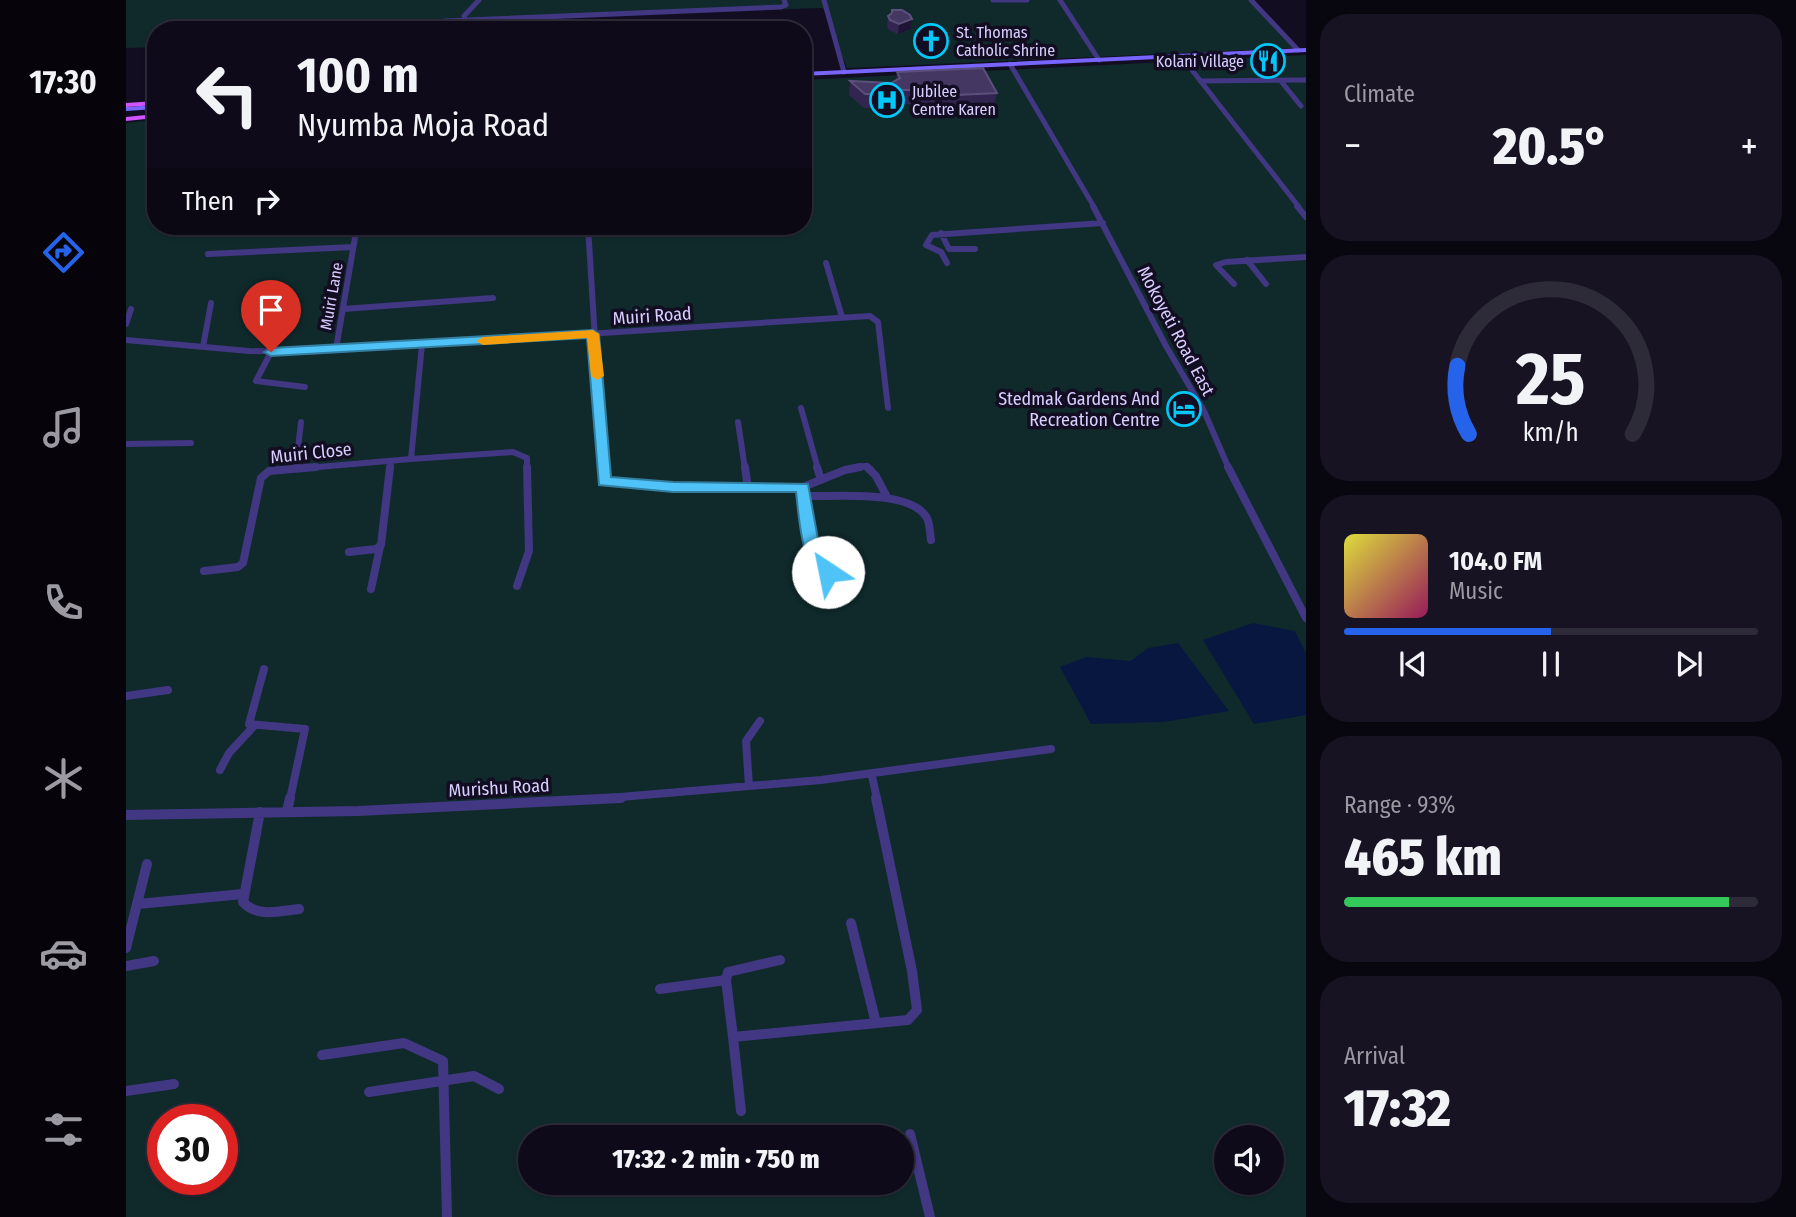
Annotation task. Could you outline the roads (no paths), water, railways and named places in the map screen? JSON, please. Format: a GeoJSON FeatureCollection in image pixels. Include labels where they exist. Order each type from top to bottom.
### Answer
{"type":"FeatureCollection","features":[{"type":"Feature","properties":{"kind":"main road"},"geometry":{"type":"LineString","coordinates":[[812,74],[1302,50]]}},
{"type":"Feature","properties":{"kind":"main road"},"geometry":{"type":"LineString","coordinates":[[126,112],[147,111]]}},
{"type":"Feature","properties":{"kind":"main road"},"geometry":{"type":"LineString","coordinates":[[126,112],[147,111]]}},
{"type":"Feature","properties":{"kind":"street"},"geometry":{"type":"LineString","coordinates":[[465,20],[464,16],[479,0]]}},
{"type":"Feature","properties":{"kind":"street"},"geometry":{"type":"LineString","coordinates":[[445,21],[781,7],[786,5],[785,0]]}},
{"type":"Feature","properties":{"kind":"street"},"geometry":{"type":"LineString","coordinates":[[824,0],[844,72]]}},
{"type":"Feature","properties":{"kind":"street"},"geometry":{"type":"LineString","coordinates":[[993,0],[1027,0]]}},
{"type":"Feature","properties":{"kind":"street"},"geometry":{"type":"LineString","coordinates":[[1060,0],[1099,60]]}},
{"type":"Feature","properties":{"kind":"street"},"geometry":{"type":"LineString","coordinates":[[1251,0],[1302,50]]}},
{"type":"Feature","properties":{"kind":"street"},"geometry":{"type":"LineString","coordinates":[[1181,56],[1306,217]]}},
{"type":"Feature","properties":{"kind":"street","name":"Mokoyeti Road East"},"geometry":{"type":"LineString","coordinates":[[1010,64],[1061,147],[1166,346],[1204,411],[1231,474],[1306,618]]}},
{"type":"Feature","properties":{"kind":"street"},"geometry":{"type":"LineString","coordinates":[[1280,80],[1301,106]]}},
{"type":"Feature","properties":{"kind":"street"},"geometry":{"type":"LineString","coordinates":[[1200,81],[1306,80]]}},
{"type":"Feature","properties":{"kind":"street"},"geometry":{"type":"LineString","coordinates":[[947,263],[941,252],[926,244],[932,236],[941,233],[1103,223]]}},
{"type":"Feature","properties":{"kind":"street"},"geometry":{"type":"LineString","coordinates":[[941,233],[949,249],[975,250]]}},
{"type":"Feature","properties":{"kind":"street","name":"Muiri Lane"},"geometry":{"type":"LineString","coordinates":[[336,349],[355,235]]}},
{"type":"Feature","properties":{"kind":"street"},"geometry":{"type":"LineString","coordinates":[[588,235],[604,481],[887,497],[901,500],[924,515],[930,526],[931,540]]}},
{"type":"Feature","properties":{"kind":"street","name":"Muiri Lane"},"geometry":{"type":"LineString","coordinates":[[208,254],[353,247]]}},
{"type":"Feature","properties":{"kind":"street"},"geometry":{"type":"LineString","coordinates":[[1234,284],[1216,265],[1247,260],[1306,257]]}},
{"type":"Feature","properties":{"kind":"street"},"geometry":{"type":"LineString","coordinates":[[1247,260],[1266,284]]}},
{"type":"Feature","properties":{"kind":"street"},"geometry":{"type":"LineString","coordinates":[[826,263],[842,317]]}},
{"type":"Feature","properties":{"kind":"street"},"geometry":{"type":"LineString","coordinates":[[343,309],[493,298]]}},
{"type":"Feature","properties":{"kind":"street"},"geometry":{"type":"LineString","coordinates":[[203,347],[211,303]]}},
{"type":"Feature","properties":{"kind":"street"},"geometry":{"type":"LineString","coordinates":[[126,324],[131,309]]}},
{"type":"Feature","properties":{"kind":"street","name":"Muiri Road"},"geometry":{"type":"LineString","coordinates":[[126,340],[271,352],[870,316],[877,322],[888,408]]}},
{"type":"Feature","properties":{"kind":"street"},"geometry":{"type":"LineString","coordinates":[[411,459],[422,344]]}},
{"type":"Feature","properties":{"kind":"street"},"geometry":{"type":"LineString","coordinates":[[271,352],[255,379],[256,382],[305,387]]}},
{"type":"Feature","properties":{"kind":"street"},"geometry":{"type":"LineString","coordinates":[[801,408],[821,480]]}},
{"type":"Feature","properties":{"kind":"street"},"geometry":{"type":"LineString","coordinates":[[296,467],[301,422]]}},
{"type":"Feature","properties":{"kind":"street"},"geometry":{"type":"LineString","coordinates":[[738,422],[748,488]]}},
{"type":"Feature","properties":{"kind":"street"},"geometry":{"type":"LineString","coordinates":[[126,444],[191,443]]}},
{"type":"Feature","properties":{"kind":"street","name":"Muiri Close"},"geometry":{"type":"LineString","coordinates":[[204,571],[237,567],[243,563],[261,478],[269,471],[519,453],[526,456],[527,461],[529,551],[517,586]]}},
{"type":"Feature","properties":{"kind":"street"},"geometry":{"type":"LineString","coordinates":[[371,589],[380,547],[391,461]]}},
{"type":"Feature","properties":{"kind":"street"},"geometry":{"type":"LineString","coordinates":[[804,492],[821,480],[845,470],[868,467],[887,497]]}},
{"type":"Feature","properties":{"kind":"street"},"geometry":{"type":"LineString","coordinates":[[804,492],[809,537],[816,564],[828,572],[862,573]]}},
{"type":"Feature","properties":{"kind":"street"},"geometry":{"type":"LineString","coordinates":[[349,552],[380,547]]}},
{"type":"Feature","properties":{"kind":"street"},"geometry":{"type":"LineString","coordinates":[[264,669],[249,720],[254,726],[305,729],[287,811]]}},
{"type":"Feature","properties":{"kind":"street"},"geometry":{"type":"LineString","coordinates":[[126,696],[168,690]]}},
{"type":"Feature","properties":{"kind":"street"},"geometry":{"type":"LineString","coordinates":[[749,786],[746,741],[760,721]]}},
{"type":"Feature","properties":{"kind":"street"},"geometry":{"type":"LineString","coordinates":[[220,769],[229,753],[254,726]]}},
{"type":"Feature","properties":{"kind":"street","name":"Murishu Road"},"geometry":{"type":"LineString","coordinates":[[126,815],[517,806],[872,776],[1051,749]]}},
{"type":"Feature","properties":{"kind":"street"},"geometry":{"type":"LineString","coordinates":[[733,1037],[876,1023],[913,1017],[917,1010],[872,776]]}},
{"type":"Feature","properties":{"kind":"street"},"geometry":{"type":"LineString","coordinates":[[260,811],[243,894],[247,908],[254,912],[299,909]]}},
{"type":"Feature","properties":{"kind":"street"},"geometry":{"type":"LineString","coordinates":[[126,948],[147,864]]}},
{"type":"Feature","properties":{"kind":"street"},"geometry":{"type":"LineString","coordinates":[[138,904],[243,894]]}},
{"type":"Feature","properties":{"kind":"street"},"geometry":{"type":"LineString","coordinates":[[851,923],[876,1023]]}},
{"type":"Feature","properties":{"kind":"street"},"geometry":{"type":"LineString","coordinates":[[740,1111],[726,980],[731,970],[779,960]]}},
{"type":"Feature","properties":{"kind":"street"},"geometry":{"type":"LineString","coordinates":[[126,966],[154,961]]}},
{"type":"Feature","properties":{"kind":"street"},"geometry":{"type":"LineString","coordinates":[[660,989],[726,980]]}},
{"type":"Feature","properties":{"kind":"street"},"geometry":{"type":"LineString","coordinates":[[322,1055],[404,1043],[443,1062],[446,1079],[447,1217]]}},
{"type":"Feature","properties":{"kind":"street"},"geometry":{"type":"LineString","coordinates":[[369,1092],[474,1076],[499,1089]]}},
{"type":"Feature","properties":{"kind":"street"},"geometry":{"type":"LineString","coordinates":[[126,1091],[174,1084]]}},
{"type":"Feature","properties":{"kind":"street"},"geometry":{"type":"LineString","coordinates":[[914,1151],[930,1217]]}},
{"type":"Feature","properties":{"kind":"water"},"geometry":{"type":"Polygon","coordinates":[[[1253,623],[1295,631],[1306,653],[1306,715],[1254,724],[1203,640],[1253,623]]]}},
{"type":"Feature","properties":{"kind":"water"},"geometry":{"type":"Polygon","coordinates":[[[1178,643],[1229,711],[1164,722],[1091,724],[1060,667],[1086,657],[1131,661],[1148,648],[1178,643]]]}},
{"type":"Feature","properties":{"kind":"place","name":"St. Thomas Catholic Shrine"},"geometry":{"type":"Point","coordinates":[931,41]}},
{"type":"Feature","properties":{"kind":"place","name":"Kolani Village"},"geometry":{"type":"Point","coordinates":[1268,61]}},
{"type":"Feature","properties":{"kind":"place","name":"Jubilee Centre Karen"},"geometry":{"type":"Point","coordinates":[887,100]}},
{"type":"Feature","properties":{"kind":"place","name":"Stedmak Gardens And Recreation Centre"},"geometry":{"type":"Point","coordinates":[1184,409]}}]}
